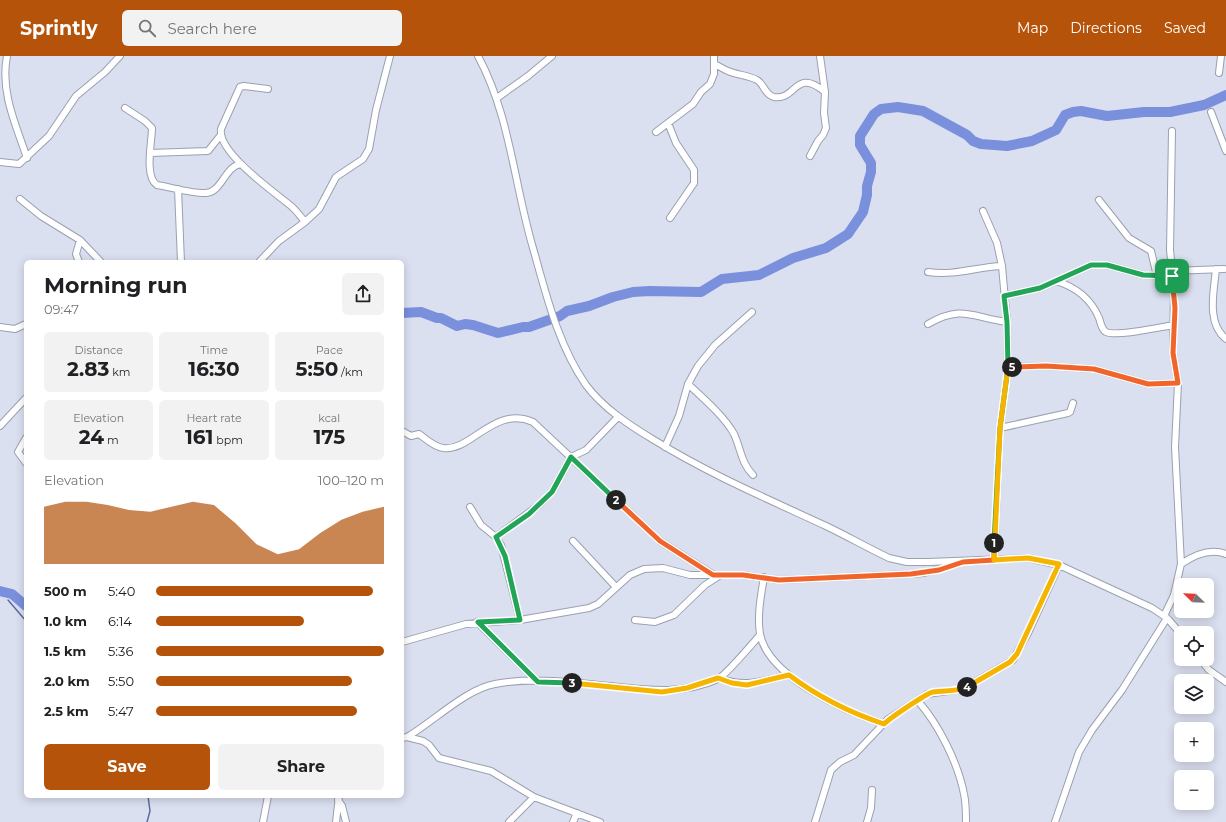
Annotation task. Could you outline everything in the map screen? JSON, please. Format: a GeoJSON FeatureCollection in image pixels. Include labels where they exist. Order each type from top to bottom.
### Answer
{"type":"FeatureCollection","features":[{"type":"Feature","properties":{"kind":"street"},"geometry":{"type":"LineString","coordinates":[[7,56],[7,95],[13,121],[27,158]]}},
{"type":"Feature","properties":{"kind":"street"},"geometry":{"type":"LineString","coordinates":[[0,162],[19,164],[27,158],[49,136],[76,96],[105,72],[120,56]]}},
{"type":"Feature","properties":{"kind":"street"},"geometry":{"type":"LineString","coordinates":[[261,260],[279,241],[305,222],[319,209],[336,177],[363,159],[369,148],[376,110],[390,56]]}},
{"type":"Feature","properties":{"kind":"street"},"geometry":{"type":"LineString","coordinates":[[478,56],[497,98],[523,214],[546,294],[560,333],[568,353],[587,386],[618,417],[665,447],[733,483],[828,527],[889,558],[907,562],[963,562],[1028,558],[1059,564],[1145,605],[1165,617],[1174,627]]}},
{"type":"Feature","properties":{"kind":"street"},"geometry":{"type":"LineString","coordinates":[[497,98],[528,76],[552,56]]}},
{"type":"Feature","properties":{"kind":"street"},"geometry":{"type":"LineString","coordinates":[[656,132],[693,104],[701,92],[710,84],[714,74],[714,56]]}},
{"type":"Feature","properties":{"kind":"street"},"geometry":{"type":"LineString","coordinates":[[810,156],[826,128],[824,113],[825,92],[820,56]]}},
{"type":"Feature","properties":{"kind":"street"},"geometry":{"type":"LineString","coordinates":[[1220,74],[1221,56]]}},
{"type":"Feature","properties":{"kind":"street"},"geometry":{"type":"LineString","coordinates":[[714,64],[728,71],[756,79],[761,83],[767,93],[775,97],[782,97],[797,86],[807,82],[818,86],[825,92]]}},
{"type":"Feature","properties":{"kind":"street"},"geometry":{"type":"LineString","coordinates":[[150,153],[208,151],[220,136],[221,129],[240,87],[244,86],[268,89]]}},
{"type":"Feature","properties":{"kind":"street"},"geometry":{"type":"LineString","coordinates":[[125,108],[145,121],[152,128],[150,153],[153,183],[206,194],[211,192],[234,166],[241,164]]}},
{"type":"Feature","properties":{"kind":"street"},"geometry":{"type":"LineString","coordinates":[[1211,112],[1226,150]]}},
{"type":"Feature","properties":{"kind":"street"},"geometry":{"type":"LineString","coordinates":[[668,123],[676,143],[694,170],[694,183],[670,218]]}},
{"type":"Feature","properties":{"kind":"street"},"geometry":{"type":"LineString","coordinates":[[1055,822],[1080,752],[1092,730],[1122,690],[1165,617],[1174,595],[1181,564],[1175,446],[1178,383],[1173,353],[1174,288],[1172,273],[1172,130]]}},
{"type":"Feature","properties":{"kind":"street"},"geometry":{"type":"LineString","coordinates":[[220,136],[224,144],[241,164],[259,179],[268,189],[292,207],[305,222]]}},
{"type":"Feature","properties":{"kind":"street"},"geometry":{"type":"LineString","coordinates":[[178,189],[181,260]]}},
{"type":"Feature","properties":{"kind":"street"},"geometry":{"type":"LineString","coordinates":[[20,198],[41,216],[80,240],[99,260]]}},
{"type":"Feature","properties":{"kind":"street"},"geometry":{"type":"LineString","coordinates":[[1099,200],[1129,238],[1151,251],[1157,276]]}},
{"type":"Feature","properties":{"kind":"street"},"geometry":{"type":"LineString","coordinates":[[983,210],[996,243],[1002,266],[1007,322],[1008,367],[1000,428],[994,560]]}},
{"type":"Feature","properties":{"kind":"street"},"geometry":{"type":"LineString","coordinates":[[78,260],[76,254],[80,240]]}},
{"type":"Feature","properties":{"kind":"street"},"geometry":{"type":"LineString","coordinates":[[1004,296],[1040,288],[1072,272],[1091,265],[1107,265],[1133,273],[1157,276],[1172,273],[1224,269]]}},
{"type":"Feature","properties":{"kind":"street"},"geometry":{"type":"LineString","coordinates":[[928,272],[947,274],[986,267],[1002,266]]}},
{"type":"Feature","properties":{"kind":"street"},"geometry":{"type":"LineString","coordinates":[[1216,269],[1214,319],[1221,335],[1226,339]]}},
{"type":"Feature","properties":{"kind":"street"},"geometry":{"type":"LineString","coordinates":[[1056,281],[1075,289],[1085,296],[1093,307],[1103,329],[1108,332],[1124,332],[1174,325]]}},
{"type":"Feature","properties":{"kind":"street"},"geometry":{"type":"LineString","coordinates":[[665,447],[679,416],[688,384],[698,366],[715,345],[752,312]]}},
{"type":"Feature","properties":{"kind":"street"},"geometry":{"type":"LineString","coordinates":[[928,324],[944,315],[967,313],[1007,322]]}},
{"type":"Feature","properties":{"kind":"street"},"geometry":{"type":"LineString","coordinates":[[0,327],[16,329],[24,325]]}},
{"type":"Feature","properties":{"kind":"street"},"geometry":{"type":"LineString","coordinates":[[1008,367],[1046,366],[1094,369],[1148,384],[1178,383]]}},
{"type":"Feature","properties":{"kind":"street"},"geometry":{"type":"LineString","coordinates":[[688,384],[720,416],[733,433],[743,462],[753,475]]}},
{"type":"Feature","properties":{"kind":"street"},"geometry":{"type":"LineString","coordinates":[[0,426],[24,400]]}},
{"type":"Feature","properties":{"kind":"street"},"geometry":{"type":"LineString","coordinates":[[1000,428],[1068,413],[1070,412],[1073,403]]}},
{"type":"Feature","properties":{"kind":"street"},"geometry":{"type":"LineString","coordinates":[[496,537],[529,514],[552,492],[571,457],[586,450],[618,417]]}},
{"type":"Feature","properties":{"kind":"street"},"geometry":{"type":"LineString","coordinates":[[404,432],[410,436],[419,434],[441,448],[448,448],[459,445],[496,423],[515,418],[521,418],[533,422],[660,541],[713,575]]}},
{"type":"Feature","properties":{"kind":"street"},"geometry":{"type":"LineString","coordinates":[[24,442],[18,452],[24,460]]}},
{"type":"Feature","properties":{"kind":"street"},"geometry":{"type":"LineString","coordinates":[[470,506],[481,525],[496,537],[505,556],[520,620]]}},
{"type":"Feature","properties":{"kind":"street"},"geometry":{"type":"LineString","coordinates":[[574,541],[616,587]]}},
{"type":"Feature","properties":{"kind":"street"},"geometry":{"type":"LineString","coordinates":[[1181,564],[1211,551],[1226,554]]}},
{"type":"Feature","properties":{"kind":"street"},"geometry":{"type":"LineString","coordinates":[[404,641],[446,628],[478,622],[520,620],[589,608],[598,604],[630,575],[644,570],[663,568],[690,575],[764,577],[779,580],[911,574],[939,570],[963,562]]}},
{"type":"Feature","properties":{"kind":"street"},"geometry":{"type":"LineString","coordinates":[[815,822],[831,770],[840,762],[854,755],[895,714],[931,692],[952,691],[968,687],[1013,660],[1028,633],[1059,564]]}},
{"type":"Feature","properties":{"kind":"street"},"geometry":{"type":"LineString","coordinates":[[635,620],[655,622],[674,615],[705,585],[720,575]]}},
{"type":"Feature","properties":{"kind":"street"},"geometry":{"type":"LineString","coordinates":[[764,577],[760,635],[772,658],[789,675],[807,688],[864,718],[884,724]]}},
{"type":"Feature","properties":{"kind":"street"},"geometry":{"type":"LineString","coordinates":[[478,622],[538,682]]}},
{"type":"Feature","properties":{"kind":"street"},"geometry":{"type":"LineString","coordinates":[[405,738],[450,707],[487,686],[514,682],[538,682],[599,685],[662,692],[687,688],[718,678],[760,635]]}},
{"type":"Feature","properties":{"kind":"street"},"geometry":{"type":"LineString","coordinates":[[1206,666],[1226,682]]}},
{"type":"Feature","properties":{"kind":"street"},"geometry":{"type":"LineString","coordinates":[[718,678],[732,683],[747,685],[789,675]]}},
{"type":"Feature","properties":{"kind":"street"},"geometry":{"type":"LineString","coordinates":[[918,701],[930,715],[951,755],[964,794],[966,822]]}},
{"type":"Feature","properties":{"kind":"street"},"geometry":{"type":"LineString","coordinates":[[405,738],[417,739],[429,744],[439,758],[479,766],[498,774],[517,788],[534,797],[600,822]]}},
{"type":"Feature","properties":{"kind":"street"},"geometry":{"type":"LineString","coordinates":[[867,822],[871,808],[872,790]]}},
{"type":"Feature","properties":{"kind":"street"},"geometry":{"type":"LineString","coordinates":[[509,822],[534,797]]}},
{"type":"Feature","properties":{"kind":"street"},"geometry":{"type":"LineString","coordinates":[[263,822],[268,798]]}},
{"type":"Feature","properties":{"kind":"street"},"geometry":{"type":"LineString","coordinates":[[336,822],[339,798]]}},
{"type":"Feature","properties":{"kind":"street"},"geometry":{"type":"LineString","coordinates":[[339,798],[346,822]]}},
{"type":"Feature","properties":{"kind":"street"},"geometry":{"type":"LineString","coordinates":[[573,822],[577,813]]}},
{"type":"Feature","properties":{"kind":"waterway"},"geometry":{"type":"LineString","coordinates":[[404,313],[421,312],[441,318],[457,326],[465,324],[473,325],[498,333],[529,327],[560,316],[567,311],[589,306],[613,297],[633,292],[701,292],[722,279],[759,275],[793,258],[826,248],[848,234],[863,212],[871,172],[871,163],[860,145],[860,136],[874,114],[881,109],[898,107],[923,111],[967,135],[973,141],[981,144],[1007,146],[1032,141],[1056,130],[1065,115],[1073,112],[1081,111],[1107,116],[1144,112],[1170,112],[1204,105],[1226,95]]}},
{"type":"Feature","properties":{"kind":"waterway"},"geometry":{"type":"LineString","coordinates":[[0,591],[12,594],[24,604]]}},
{"type":"Feature","properties":{"kind":"waterway"},"geometry":{"type":"LineString","coordinates":[[8,600],[24,619]]}},
{"type":"Feature","properties":{"kind":"waterway"},"geometry":{"type":"LineString","coordinates":[[147,822],[150,811],[148,798]]}},
{"type":"Feature","properties":{"kind":"route"},"geometry":{"type":"LineString","coordinates":[[1172,276],[1143,275],[1107,265],[1091,265],[1072,272],[1040,288],[1004,296],[1007,322],[1008,367],[1000,428],[994,560],[963,562],[939,570],[911,574],[779,580],[743,575],[713,575],[660,541],[640,524],[626,508],[571,457],[552,492],[523,519],[496,537],[505,556],[520,620],[478,622],[538,682],[599,685],[662,692],[687,688],[718,678],[732,683],[747,685],[789,675],[807,688],[864,718],[884,724],[895,714],[931,692],[952,691],[968,687],[1013,660],[1028,633],[1053,574],[1059,564],[1028,558],[994,560],[994,548],[1000,428],[1005,390],[1008,367],[1046,366],[1094,369],[1148,384],[1178,383],[1173,353],[1175,308],[1172,276]]}}]}
